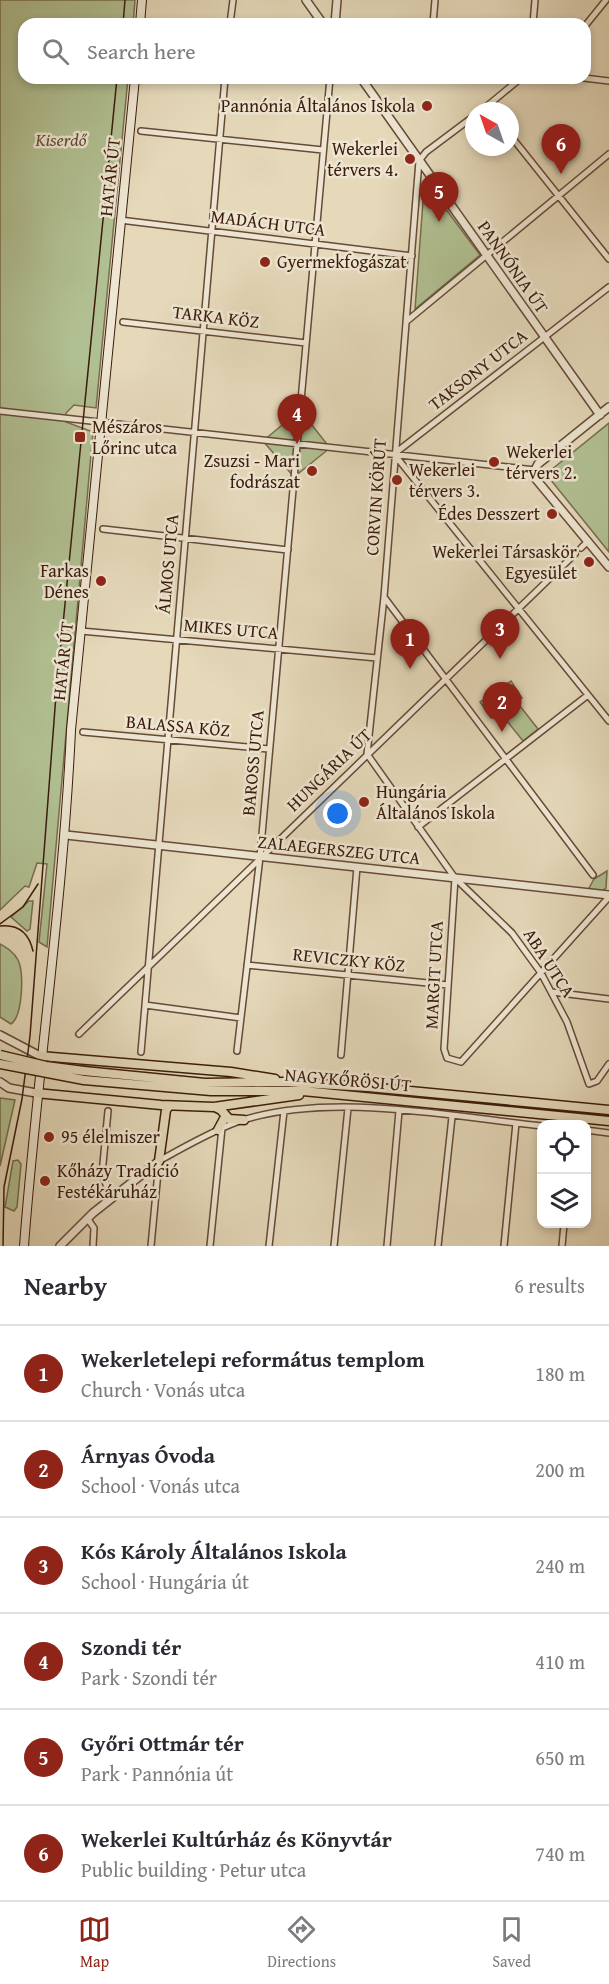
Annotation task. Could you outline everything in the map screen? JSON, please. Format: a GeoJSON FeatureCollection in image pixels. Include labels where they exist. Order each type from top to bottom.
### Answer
{"type":"FeatureCollection","features":[{"type":"Feature","properties":{"kind":"main road"},"geometry":{"type":"LineString","coordinates":[[140,18],[142,0]]}},
{"type":"Feature","properties":{"kind":"main road","name":"HATÁR ÚT"},"geometry":{"type":"LineString","coordinates":[[24,1246],[36,1093],[66,835],[71,730],[134,84]]}},
{"type":"Feature","properties":{"kind":"main road"},"geometry":{"type":"LineString","coordinates":[[0,1055],[84,1076]]}},
{"type":"Feature","properties":{"kind":"main road"},"geometry":{"type":"LineString","coordinates":[[40,1056],[231,1072],[264,1076],[284,1082]]}},
{"type":"Feature","properties":{"kind":"main road"},"geometry":{"type":"LineString","coordinates":[[0,1064],[84,1076]]}},
{"type":"Feature","properties":{"kind":"main road","name":"NAGYKŐRÖSI ÚT"},"geometry":{"type":"LineString","coordinates":[[84,1076],[368,1087],[609,1110]]}},
{"type":"Feature","properties":{"kind":"main road","name":"NAGYKŐRÖSI ÚT"},"geometry":{"type":"LineString","coordinates":[[84,1076],[211,1091],[317,1093],[609,1121]]}},
{"type":"Feature","properties":{"kind":"main road"},"geometry":{"type":"LineString","coordinates":[[36,1093],[169,1106],[214,1107],[317,1093]]}},
{"type":"Feature","properties":{"kind":"main road"},"geometry":{"type":"LineString","coordinates":[[159,1161],[169,1106]]}},
{"type":"Feature","properties":{"kind":"main road"},"geometry":{"type":"LineString","coordinates":[[214,1107],[221,1110],[225,1117]]}},
{"type":"Feature","properties":{"kind":"main road"},"geometry":{"type":"LineString","coordinates":[[225,1117],[244,1120]]}},
{"type":"Feature","properties":{"kind":"main road"},"geometry":{"type":"LineString","coordinates":[[220,1129],[225,1117]]}},
{"type":"Feature","properties":{"kind":"street"},"geometry":{"type":"LineString","coordinates":[[230,18],[232,0]]}},
{"type":"Feature","properties":{"kind":"street"},"geometry":{"type":"LineString","coordinates":[[306,0],[319,18]]}},
{"type":"Feature","properties":{"kind":"street"},"geometry":{"type":"LineString","coordinates":[[336,18],[337,0]]}},
{"type":"Feature","properties":{"kind":"street"},"geometry":{"type":"LineString","coordinates":[[434,18],[435,0]]}},
{"type":"Feature","properties":{"kind":"street"},"geometry":{"type":"LineString","coordinates":[[534,18],[535,0]]}},
{"type":"Feature","properties":{"kind":"street"},"geometry":{"type":"LineString","coordinates":[[591,19],[606,0]]}},
{"type":"Feature","properties":{"kind":"street"},"geometry":{"type":"LineString","coordinates":[[591,79],[609,81]]}},
{"type":"Feature","properties":{"kind":"street","name":"ÁLMOS UTCA"},"geometry":{"type":"LineString","coordinates":[[141,1052],[225,84]]}},
{"type":"Feature","properties":{"kind":"street"},"geometry":{"type":"LineString","coordinates":[[306,343],[329,84]]}},
{"type":"Feature","properties":{"kind":"street","name":"PANNÓNIA ÚT"},"geometry":{"type":"LineString","coordinates":[[365,84],[600,415]]}},
{"type":"Feature","properties":{"kind":"street"},"geometry":{"type":"LineString","coordinates":[[496,102],[515,84]]}},
{"type":"Feature","properties":{"kind":"street"},"geometry":{"type":"LineString","coordinates":[[419,161],[426,152],[465,123]]}},
{"type":"Feature","properties":{"kind":"street"},"geometry":{"type":"LineString","coordinates":[[141,131],[323,150]]}},
{"type":"Feature","properties":{"kind":"street"},"geometry":{"type":"LineString","coordinates":[[519,146],[609,259]]}},
{"type":"Feature","properties":{"kind":"street"},"geometry":{"type":"LineString","coordinates":[[407,321],[609,154]]}},
{"type":"Feature","properties":{"kind":"street","name":"CORVIN KÖRÚT"},"geometry":{"type":"LineString","coordinates":[[367,754],[384,597],[419,161]]}},
{"type":"Feature","properties":{"kind":"street","name":"MADÁCH UTCA"},"geometry":{"type":"LineString","coordinates":[[120,220],[412,256]]}},
{"type":"Feature","properties":{"kind":"street","name":"TAKSONY UTCA"},"geometry":{"type":"LineString","coordinates":[[394,454],[609,287]]}},
{"type":"Feature","properties":{"kind":"street","name":"TARKA KÖZ"},"geometry":{"type":"LineString","coordinates":[[123,322],[306,343]]}},
{"type":"Feature","properties":{"kind":"street","name":"BAROSS UTCA"},"geometry":{"type":"LineString","coordinates":[[237,1051],[261,857],[306,343]]}},
{"type":"Feature","properties":{"kind":"street"},"geometry":{"type":"LineString","coordinates":[[609,407],[538,464],[535,470],[535,478],[609,567]]}},
{"type":"Feature","properties":{"kind":"street"},"geometry":{"type":"LineString","coordinates":[[0,411],[535,470]]}},
{"type":"Feature","properties":{"kind":"street"},"geometry":{"type":"LineString","coordinates":[[394,454],[609,721]]}},
{"type":"Feature","properties":{"kind":"street"},"geometry":{"type":"LineString","coordinates":[[103,529],[288,550]]}},
{"type":"Feature","properties":{"kind":"street"},"geometry":{"type":"LineString","coordinates":[[581,548],[588,542]]}},
{"type":"Feature","properties":{"kind":"street","name":"HUNGÁRIA ÚT"},"geometry":{"type":"LineString","coordinates":[[79,1034],[575,554]]}},
{"type":"Feature","properties":{"kind":"street"},"geometry":{"type":"LineString","coordinates":[[384,597],[593,875]]}},
{"type":"Feature","properties":{"kind":"street","name":"MIKES UTCA"},"geometry":{"type":"LineString","coordinates":[[81,631],[377,658]]}},
{"type":"Feature","properties":{"kind":"street"},"geometry":{"type":"LineString","coordinates":[[418,827],[588,695]]}},
{"type":"Feature","properties":{"kind":"street","name":"BALASSA KÖZ"},"geometry":{"type":"LineString","coordinates":[[84,732],[269,749]]}},
{"type":"Feature","properties":{"kind":"street"},"geometry":{"type":"LineString","coordinates":[[367,754],[454,878]]}},
{"type":"Feature","properties":{"kind":"street","name":"ZALAEGERSZEG UTCA"},"geometry":{"type":"LineString","coordinates":[[66,835],[609,896]]}},
{"type":"Feature","properties":{"kind":"street"},"geometry":{"type":"LineString","coordinates":[[341,1055],[357,867]]}},
{"type":"Feature","properties":{"kind":"street","name":"ABA UTCA"},"geometry":{"type":"LineString","coordinates":[[454,878],[512,933],[541,973],[567,1022],[589,1084],[597,1081],[609,1064]]}},
{"type":"Feature","properties":{"kind":"street","name":"MARGIT UTCA"},"geometry":{"type":"LineString","coordinates":[[454,878],[444,1049],[447,1058],[461,1062],[541,973]]}},
{"type":"Feature","properties":{"kind":"street"},"geometry":{"type":"LineString","coordinates":[[541,973],[609,896]]}},
{"type":"Feature","properties":{"kind":"street","name":"REVICZKY KÖZ"},"geometry":{"type":"LineString","coordinates":[[247,965],[448,985]]}},
{"type":"Feature","properties":{"kind":"street"},"geometry":{"type":"LineString","coordinates":[[552,992],[609,999]]}},
{"type":"Feature","properties":{"kind":"street"},"geometry":{"type":"LineString","coordinates":[[145,1005],[241,1018]]}},
{"type":"Feature","properties":{"kind":"street"},"geometry":{"type":"LineString","coordinates":[[0,1035],[40,1056]]}},
{"type":"Feature","properties":{"kind":"street"},"geometry":{"type":"LineString","coordinates":[[0,1082],[9,1088],[36,1093]]}},
{"type":"Feature","properties":{"kind":"street","name":"NAGYKŐRÖSI ÚT"},"geometry":{"type":"LineString","coordinates":[[60,1246],[111,1197],[159,1161],[220,1129],[244,1120],[314,1107],[399,1112],[537,1125]]}},
{"type":"Feature","properties":{"kind":"street"},"geometry":{"type":"LineString","coordinates":[[334,1246],[348,1108]]}},
{"type":"Feature","properties":{"kind":"street"},"geometry":{"type":"LineString","coordinates":[[108,1111],[102,1174],[111,1197]]}},
{"type":"Feature","properties":{"kind":"street"},"geometry":{"type":"LineString","coordinates":[[269,1246],[284,1111]]}},
{"type":"Feature","properties":{"kind":"street"},"geometry":{"type":"LineString","coordinates":[[387,1246],[399,1112]]}},
{"type":"Feature","properties":{"kind":"street"},"geometry":{"type":"LineString","coordinates":[[438,1246],[452,1117]]}},
{"type":"Feature","properties":{"kind":"street"},"geometry":{"type":"LineString","coordinates":[[504,1246],[516,1123]]}},
{"type":"Feature","properties":{"kind":"street"},"geometry":{"type":"LineString","coordinates":[[210,1246],[220,1129]]}},
{"type":"Feature","properties":{"kind":"street"},"geometry":{"type":"LineString","coordinates":[[591,1131],[609,1133]]}},
{"type":"Feature","properties":{"kind":"street"},"geometry":{"type":"LineString","coordinates":[[151,1246],[159,1161]]}},
{"type":"Feature","properties":{"kind":"street"},"geometry":{"type":"LineString","coordinates":[[87,1218],[94,1228],[93,1246]]}},
{"type":"Feature","properties":{"kind":"street"},"geometry":{"type":"LineString","coordinates":[[562,1246],[564,1228]]}},
{"type":"Feature","properties":{"kind":"green space","name":"Kiserdő"},"geometry":{"type":"Polygon","coordinates":[[[0,0],[135,0],[134,18],[18,18],[18,84],[127,84],[96,408],[74,405],[66,413],[66,422],[93,432],[47,947],[39,942],[47,864],[37,863],[29,887],[25,886],[0,910],[0,0]]]}},
{"type":"Feature","properties":{"kind":"green space"},"geometry":{"type":"Polygon","coordinates":[[[428,185],[480,255],[415,309],[424,188],[428,185]]]}},
{"type":"Feature","properties":{"kind":"green space"},"geometry":{"type":"Polygon","coordinates":[[[300,410],[330,448],[294,477],[263,441],[300,410]]]}},
{"type":"Feature","properties":{"kind":"green space"},"geometry":{"type":"Polygon","coordinates":[[[609,423],[609,552],[546,474],[609,423]]]}},
{"type":"Feature","properties":{"kind":"green space"},"geometry":{"type":"Polygon","coordinates":[[[511,681],[522,698],[491,718],[480,702],[511,681]]]}},
{"type":"Feature","properties":{"kind":"green space"},"geometry":{"type":"Polygon","coordinates":[[[520,706],[538,729],[523,741],[503,716],[520,706]]]}},
{"type":"Feature","properties":{"kind":"green space"},"geometry":{"type":"Polygon","coordinates":[[[607,871],[606,888],[602,891],[588,890],[594,879],[607,871]]]}},
{"type":"Feature","properties":{"kind":"green space"},"geometry":{"type":"Polygon","coordinates":[[[29,901],[33,901],[30,929],[27,931],[11,917],[29,901]]]}},
{"type":"Feature","properties":{"kind":"green space"},"geometry":{"type":"Polygon","coordinates":[[[0,944],[16,957],[20,966],[20,1003],[11,1024],[0,1017],[0,944]]]}},
{"type":"Feature","properties":{"kind":"green space"},"geometry":{"type":"Polygon","coordinates":[[[0,1098],[15,1100],[0,1166],[0,1098]]]}},
{"type":"Feature","properties":{"kind":"green space"},"geometry":{"type":"Polygon","coordinates":[[[18,1160],[21,1164],[17,1207],[14,1211],[5,1207],[13,1161],[18,1160]]]}},
{"type":"Feature","properties":{"kind":"tram line"},"geometry":{"type":"LineString","coordinates":[[124,18],[125,0]]}},
{"type":"Feature","properties":{"kind":"tram line"},"geometry":{"type":"LineString","coordinates":[[3,1246],[4,1187],[22,1099],[30,1036],[56,695],[116,84]]}},
{"type":"Feature","properties":{"kind":"tram line"},"geometry":{"type":"LineString","coordinates":[[0,924],[23,907],[38,884]]}},
{"type":"Feature","properties":{"kind":"tram line"},"geometry":{"type":"LineString","coordinates":[[0,926],[18,928],[22,931],[29,939],[33,951]]}},
{"type":"Feature","properties":{"kind":"place","name":"Pannónia Általános Iskola"},"geometry":{"type":"Point","coordinates":[427,106]}},
{"type":"Feature","properties":{"kind":"place","name":"Wekerlei térvers 4."},"geometry":{"type":"Point","coordinates":[410,159]}},
{"type":"Feature","properties":{"kind":"place","name":"Wekerlei Kultúrház és Könyvtár"},"geometry":{"type":"Point","coordinates":[561,174]}},
{"type":"Feature","properties":{"kind":"place","name":"Győri Ottmár tér"},"geometry":{"type":"Point","coordinates":[439,222]}},
{"type":"Feature","properties":{"kind":"place","name":"Gyermekfogászat"},"geometry":{"type":"Point","coordinates":[265,262]}},
{"type":"Feature","properties":{"kind":"place","name":"Mészáros Lőrinc utca"},"geometry":{"type":"Point","coordinates":[80,437]}},
{"type":"Feature","properties":{"kind":"place","name":"Szondi tér"},"geometry":{"type":"Point","coordinates":[297,444]}},
{"type":"Feature","properties":{"kind":"place","name":"Wekerlei térvers 2."},"geometry":{"type":"Point","coordinates":[494,462]}},
{"type":"Feature","properties":{"kind":"place","name":"Zsuzsi - Mari fodrászat"},"geometry":{"type":"Point","coordinates":[312,471]}},
{"type":"Feature","properties":{"kind":"place","name":"Wekerlei térvers 3."},"geometry":{"type":"Point","coordinates":[397,480]}},
{"type":"Feature","properties":{"kind":"place","name":"Édes Desszert"},"geometry":{"type":"Point","coordinates":[552,514]}},
{"type":"Feature","properties":{"kind":"place","name":"Wekerlei Társaskör Egyesület"},"geometry":{"type":"Point","coordinates":[589,562]}},
{"type":"Feature","properties":{"kind":"place","name":"Farkas Dénes"},"geometry":{"type":"Point","coordinates":[101,581]}},
{"type":"Feature","properties":{"kind":"place","name":"Kós Károly Általános Iskola"},"geometry":{"type":"Point","coordinates":[500,659]}},
{"type":"Feature","properties":{"kind":"place","name":"Wekerletelepi református templom"},"geometry":{"type":"Point","coordinates":[410,669]}},
{"type":"Feature","properties":{"kind":"place","name":"Árnyas Óvoda"},"geometry":{"type":"Point","coordinates":[502,732]}},
{"type":"Feature","properties":{"kind":"place","name":"Hungária Általános Iskola"},"geometry":{"type":"Point","coordinates":[364,802]}},
{"type":"Feature","properties":{"kind":"place","name":"95 élelmiszer"},"geometry":{"type":"Point","coordinates":[49,1137]}},
{"type":"Feature","properties":{"kind":"place","name":"Kőházy Tradíció Festékáruház"},"geometry":{"type":"Point","coordinates":[45,1181]}}]}
